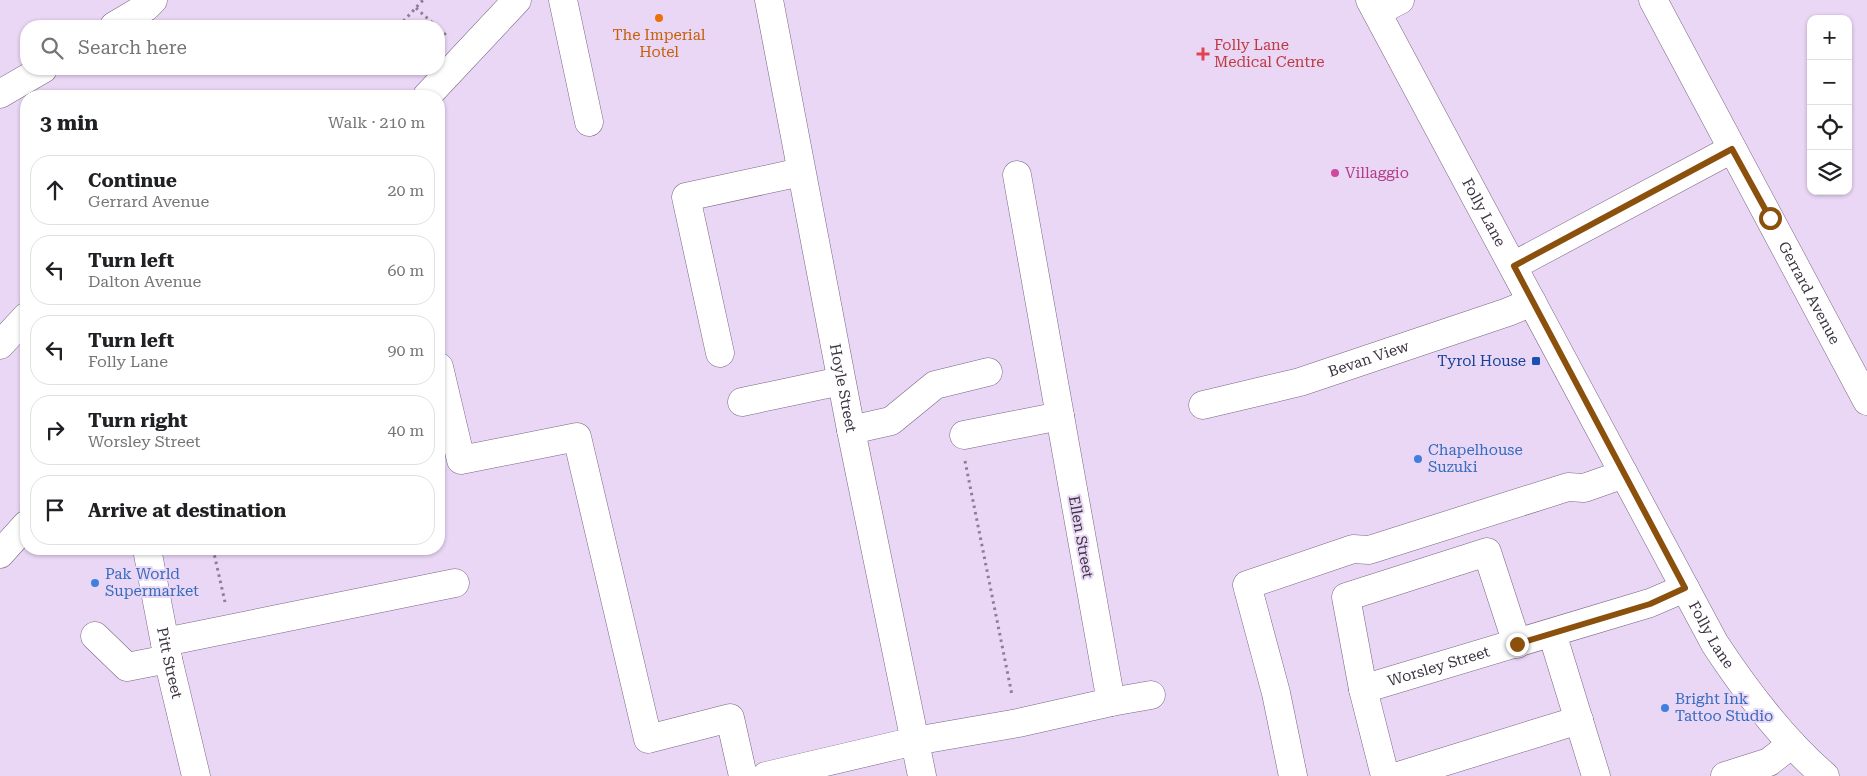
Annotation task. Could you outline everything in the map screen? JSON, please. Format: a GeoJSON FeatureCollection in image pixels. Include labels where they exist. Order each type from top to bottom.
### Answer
{"type":"FeatureCollection","features":[{"type":"Feature","properties":{"kind":"street"},"geometry":{"type":"LineString","coordinates":[[124,20],[146,7],[153,0]]}},
{"type":"Feature","properties":{"kind":"street"},"geometry":{"type":"LineString","coordinates":[[433,90],[517,0]]}},
{"type":"Feature","properties":{"kind":"street"},"geometry":{"type":"LineString","coordinates":[[563,0],[589,122]]}},
{"type":"Feature","properties":{"kind":"street","name":"Hoyle Street"},"geometry":{"type":"LineString","coordinates":[[768,0],[841,381],[922,776]]}},
{"type":"Feature","properties":{"kind":"street","name":"Gerrard Avenue"},"geometry":{"type":"LineString","coordinates":[[1653,0],[1867,400]]}},
{"type":"Feature","properties":{"kind":"street","name":"Folly Lane"},"geometry":{"type":"LineString","coordinates":[[1382,4],[1532,302],[1715,644],[1737,677],[1792,744],[1825,776]]}},
{"type":"Feature","properties":{"kind":"street"},"geometry":{"type":"LineString","coordinates":[[0,94],[33,75]]}},
{"type":"Feature","properties":{"kind":"street"},"geometry":{"type":"LineString","coordinates":[[1514,266],[1732,149]]}},
{"type":"Feature","properties":{"kind":"street"},"geometry":{"type":"LineString","coordinates":[[720,353],[686,197],[801,172]]}},
{"type":"Feature","properties":{"kind":"street","name":"Ellen Street"},"geometry":{"type":"LineString","coordinates":[[1017,175],[1111,702]]}},
{"type":"Feature","properties":{"kind":"street","name":"Bevan View"},"geometry":{"type":"LineString","coordinates":[[1203,405],[1300,382],[1508,312],[1532,302]]}},
{"type":"Feature","properties":{"kind":"street"},"geometry":{"type":"LineString","coordinates":[[0,345],[20,323]]}},
{"type":"Feature","properties":{"kind":"street"},"geometry":{"type":"LineString","coordinates":[[851,430],[891,420],[935,385],[988,372]]}},
{"type":"Feature","properties":{"kind":"street"},"geometry":{"type":"LineString","coordinates":[[742,402],[841,381]]}},
{"type":"Feature","properties":{"kind":"street"},"geometry":{"type":"LineString","coordinates":[[445,392],[461,460],[578,437],[648,739],[730,718],[743,776]]}},
{"type":"Feature","properties":{"kind":"street"},"geometry":{"type":"LineString","coordinates":[[964,444],[1060,416]]}},
{"type":"Feature","properties":{"kind":"street"},"geometry":{"type":"LineString","coordinates":[[1293,776],[1276,694],[1248,586],[1353,549],[1369,550],[1568,487],[1584,488],[1624,474]]}},
{"type":"Feature","properties":{"kind":"street"},"geometry":{"type":"LineString","coordinates":[[0,554],[20,532]]}},
{"type":"Feature","properties":{"kind":"street"},"geometry":{"type":"LineString","coordinates":[[1385,776],[1363,689],[1346,597],[1487,552],[1517,644]]}},
{"type":"Feature","properties":{"kind":"street","name":"Pitt Street"},"geometry":{"type":"LineString","coordinates":[[148,555],[167,650],[196,776]]}},
{"type":"Feature","properties":{"kind":"street"},"geometry":{"type":"LineString","coordinates":[[95,636],[127,667],[167,650],[232,628],[455,583]]}},
{"type":"Feature","properties":{"kind":"street","name":"Worsley Street"},"geometry":{"type":"LineString","coordinates":[[1363,689],[1650,604],[1685,588]]}},
{"type":"Feature","properties":{"kind":"street"},"geometry":{"type":"LineString","coordinates":[[1552,633],[1596,776]]}},
{"type":"Feature","properties":{"kind":"street"},"geometry":{"type":"LineString","coordinates":[[766,776],[915,741],[1018,723],[1150,695]]}},
{"type":"Feature","properties":{"kind":"street"},"geometry":{"type":"LineString","coordinates":[[1398,776],[1579,720]]}},
{"type":"Feature","properties":{"kind":"street"},"geometry":{"type":"LineString","coordinates":[[1725,776],[1769,762],[1792,744]]}},
{"type":"Feature","properties":{"kind":"path"},"geometry":{"type":"LineString","coordinates":[[404,20],[424,0]]}},
{"type":"Feature","properties":{"kind":"path"},"geometry":{"type":"LineString","coordinates":[[416,8],[429,20]]}},
{"type":"Feature","properties":{"kind":"path"},"geometry":{"type":"LineString","coordinates":[[964,444],[1018,723]]}},
{"type":"Feature","properties":{"kind":"path"},"geometry":{"type":"LineString","coordinates":[[214,555],[232,628]]}},
{"type":"Feature","properties":{"kind":"place","name":"The Imperial Hotel"},"geometry":{"type":"Point","coordinates":[659,18]}},
{"type":"Feature","properties":{"kind":"place","name":"Folly Lane Medical Centre"},"geometry":{"type":"Point","coordinates":[1203,54]}},
{"type":"Feature","properties":{"kind":"place","name":"Villaggio"},"geometry":{"type":"Point","coordinates":[1335,173]}},
{"type":"Feature","properties":{"kind":"place","name":"Tyrol House"},"geometry":{"type":"Point","coordinates":[1536,361]}},
{"type":"Feature","properties":{"kind":"place","name":"Chapelhouse Suzuki"},"geometry":{"type":"Point","coordinates":[1418,459]}},
{"type":"Feature","properties":{"kind":"place","name":"Pak World Supermarket"},"geometry":{"type":"Point","coordinates":[95,583]}},
{"type":"Feature","properties":{"kind":"place","name":"Bright Ink Tattoo Studio"},"geometry":{"type":"Point","coordinates":[1665,708]}},
{"type":"Feature","properties":{"kind":"route"},"geometry":{"type":"LineString","coordinates":[[1517,644],[1650,604],[1685,588],[1514,266],[1732,149],[1770,218]]}}]}
